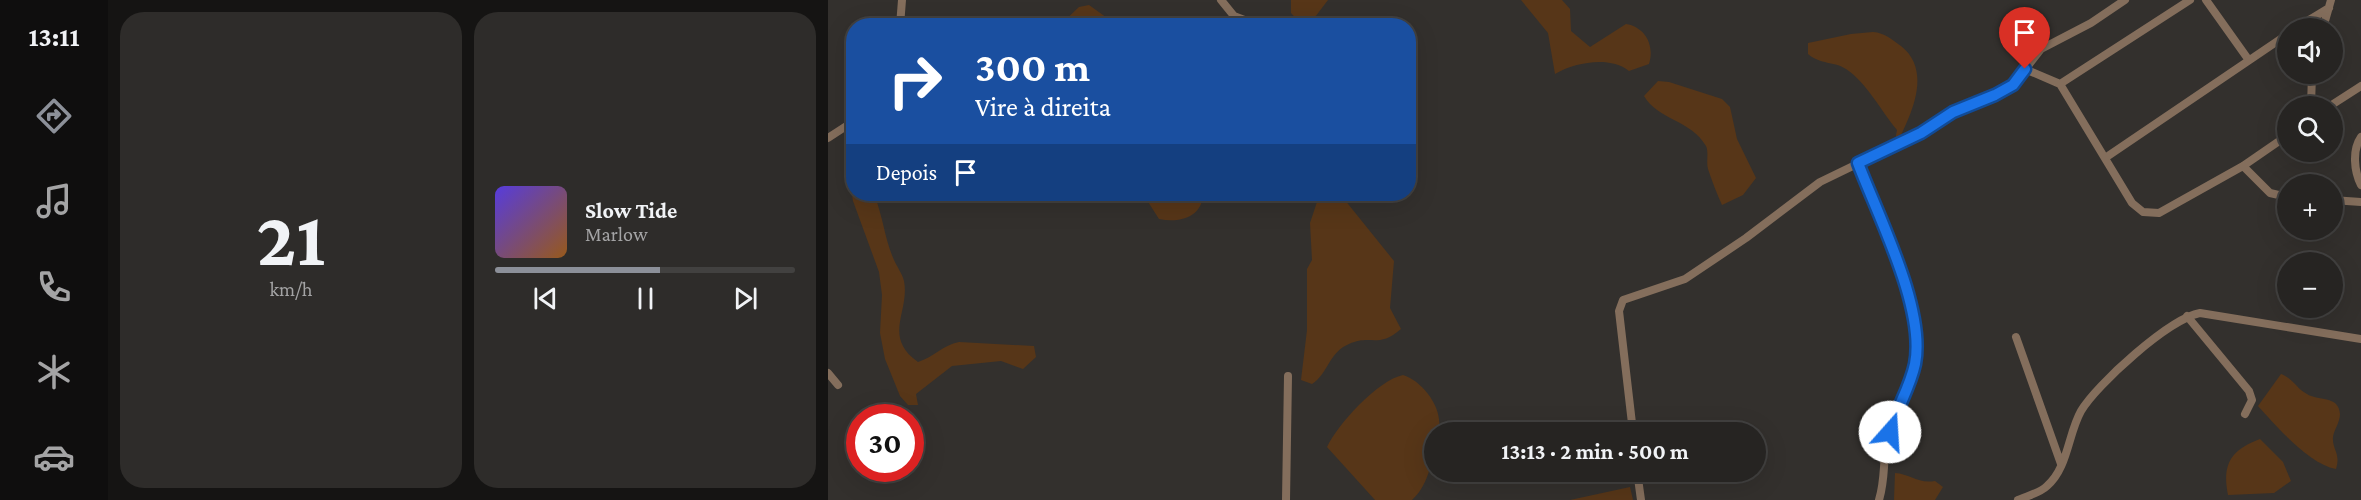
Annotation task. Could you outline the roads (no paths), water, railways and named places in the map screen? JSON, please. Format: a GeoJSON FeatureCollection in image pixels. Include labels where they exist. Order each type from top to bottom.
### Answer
{"type":"FeatureCollection","features":[{"type":"Feature","properties":{"kind":"street"},"geometry":{"type":"LineString","coordinates":[[901,18],[902,0]]}},
{"type":"Feature","properties":{"kind":"street"},"geometry":{"type":"LineString","coordinates":[[1221,0],[1234,16],[1239,18]]}},
{"type":"Feature","properties":{"kind":"street"},"geometry":{"type":"LineString","coordinates":[[1632,422],[1620,304],[1628,297],[1685,279],[1746,238],[1805,192],[1858,163],[1921,133],[1953,112],[2013,85],[2041,49],[2091,23],[2126,0]]}},
{"type":"Feature","properties":{"kind":"street"},"geometry":{"type":"LineString","coordinates":[[2060,84],[2190,0]]}},
{"type":"Feature","properties":{"kind":"street"},"geometry":{"type":"LineString","coordinates":[[2206,0],[2248,59]]}},
{"type":"Feature","properties":{"kind":"street"},"geometry":{"type":"LineString","coordinates":[[2310,18],[2330,4]]}},
{"type":"Feature","properties":{"kind":"street"},"geometry":{"type":"LineString","coordinates":[[2105,158],[2277,41]]}},
{"type":"Feature","properties":{"kind":"street"},"geometry":{"type":"LineString","coordinates":[[2025,69],[2060,84],[2132,203],[2138,210],[2150,214],[2159,213],[2243,166],[2277,143]]}},
{"type":"Feature","properties":{"kind":"street"},"geometry":{"type":"LineString","coordinates":[[2343,98],[2361,86]]}},
{"type":"Feature","properties":{"kind":"street"},"geometry":{"type":"LineString","coordinates":[[828,138],[846,126]]}},
{"type":"Feature","properties":{"kind":"street"},"geometry":{"type":"LineString","coordinates":[[2361,137],[2355,157],[2361,185]]}},
{"type":"Feature","properties":{"kind":"street"},"geometry":{"type":"LineString","coordinates":[[1858,163],[1907,295],[1917,333],[1912,376],[1893,419],[1886,446],[1885,478],[1879,500]]}},
{"type":"Feature","properties":{"kind":"street"},"geometry":{"type":"LineString","coordinates":[[2243,166],[2270,193],[2277,194]]}},
{"type":"Feature","properties":{"kind":"street"},"geometry":{"type":"LineString","coordinates":[[2343,201],[2361,202]]}},
{"type":"Feature","properties":{"kind":"street"},"geometry":{"type":"LineString","coordinates":[[2018,500],[2047,486],[2061,464],[2077,420],[2089,400],[2122,367],[2169,327],[2187,316],[2200,313],[2361,339]]}},
{"type":"Feature","properties":{"kind":"street"},"geometry":{"type":"LineString","coordinates":[[2187,316],[2249,391],[2252,400],[2246,414]]}},
{"type":"Feature","properties":{"kind":"street"},"geometry":{"type":"LineString","coordinates":[[2016,337],[2061,464]]}},
{"type":"Feature","properties":{"kind":"street"},"geometry":{"type":"LineString","coordinates":[[828,373],[838,385]]}},
{"type":"Feature","properties":{"kind":"street"},"geometry":{"type":"LineString","coordinates":[[1286,500],[1288,376]]}},
{"type":"Feature","properties":{"kind":"street"},"geometry":{"type":"LineString","coordinates":[[1639,482],[1641,500]]}}]}
